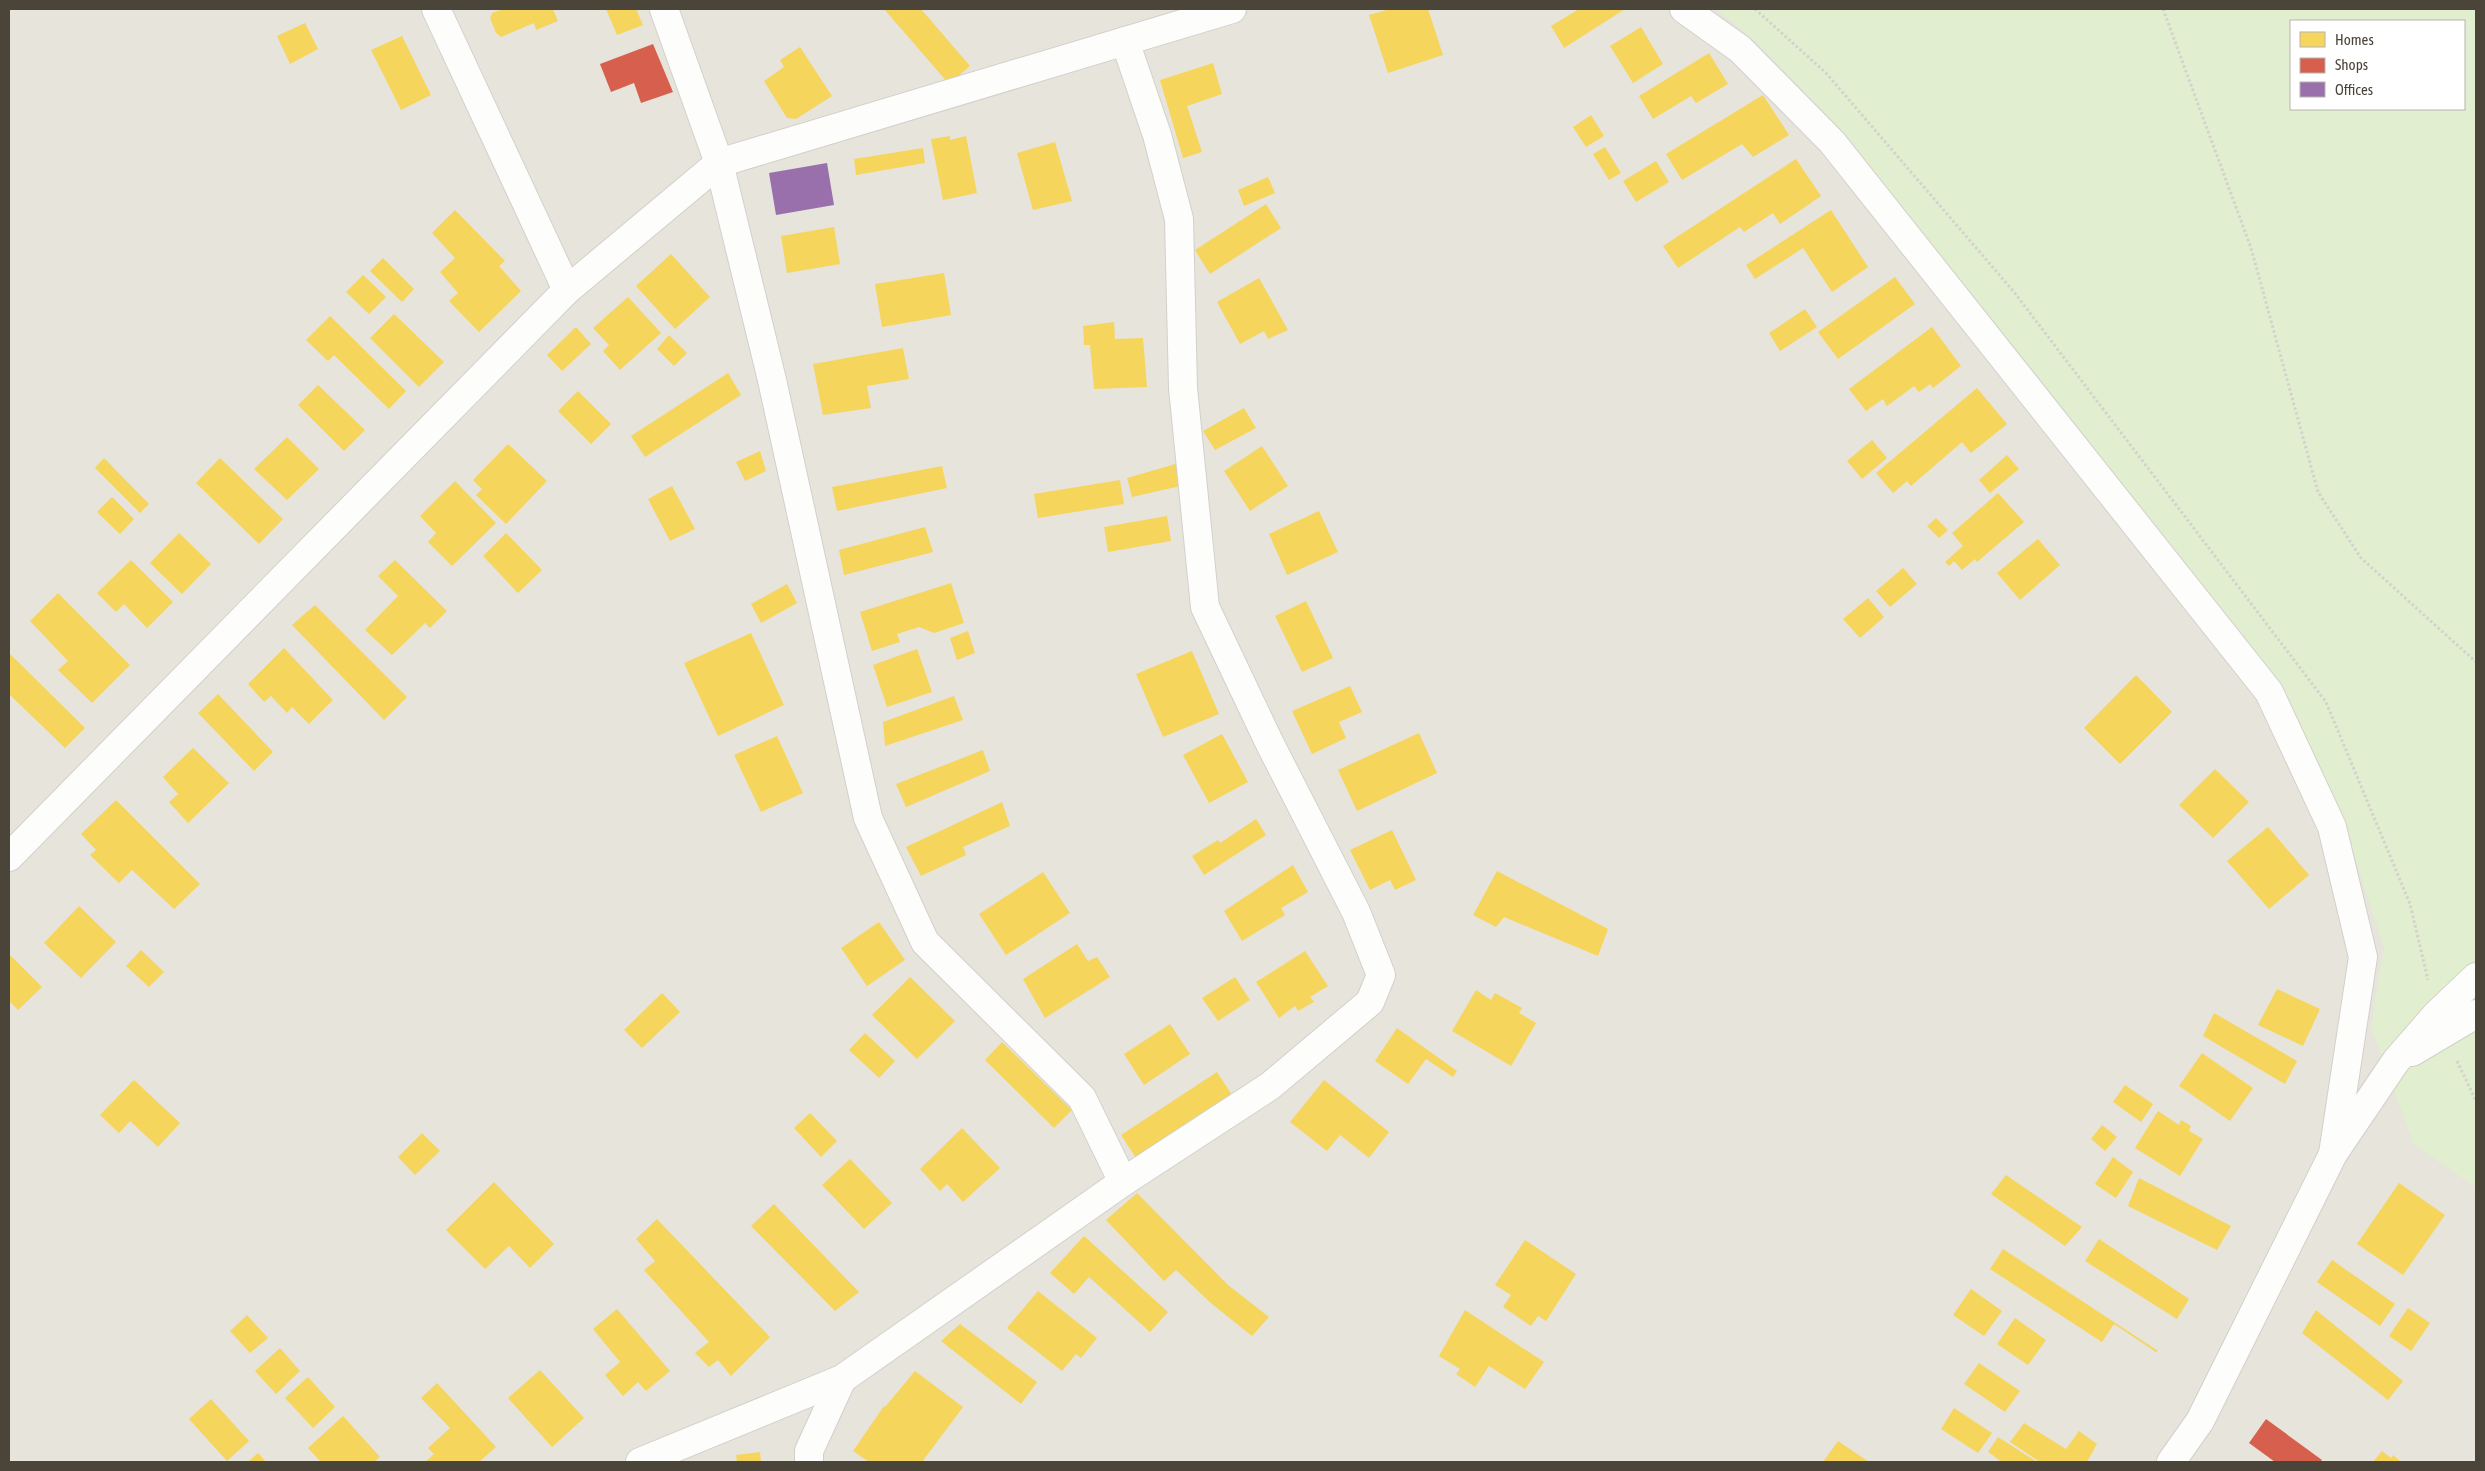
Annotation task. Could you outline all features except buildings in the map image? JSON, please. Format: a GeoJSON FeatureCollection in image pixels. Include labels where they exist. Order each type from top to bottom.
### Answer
{"type":"FeatureCollection","features":[{"type":"Feature","properties":{"kind":"street"},"geometry":{"type":"LineString","coordinates":[[436,9],[568,290]]}},
{"type":"Feature","properties":{"kind":"street"},"geometry":{"type":"LineString","coordinates":[[664,9],[719,163],[772,380],[868,818],[926,942],[1082,1098],[1123,1182]]}},
{"type":"Feature","properties":{"kind":"street"},"geometry":{"type":"LineString","coordinates":[[9,857],[568,290],[719,163],[1232,9]]}},
{"type":"Feature","properties":{"kind":"street"},"geometry":{"type":"LineString","coordinates":[[1684,9],[1740,49],[1832,142],[2269,692],[2332,827],[2363,958],[2333,1154]]}},
{"type":"Feature","properties":{"kind":"street"},"geometry":{"type":"LineString","coordinates":[[640,1462],[842,1379],[1123,1182],[1270,1086],[1370,1002],[1381,975],[1356,912],[1270,744],[1205,607],[1183,388],[1179,219],[1157,135],[1125,41]]}},
{"type":"Feature","properties":{"kind":"street"},"geometry":{"type":"LineString","coordinates":[[2171,1462],[2200,1420],[2333,1154],[2396,1061],[2436,1015],[2476,977]]}},
{"type":"Feature","properties":{"kind":"street"},"geometry":{"type":"LineString","coordinates":[[2396,1061],[2476,1014]]}},
{"type":"Feature","properties":{"kind":"street"},"geometry":{"type":"LineString","coordinates":[[809,1462],[809,1451],[842,1379]]}},
{"type":"Feature","properties":{"kind":"path"},"geometry":{"type":"LineString","coordinates":[[2163,9],[2251,248],[2318,492],[2361,558],[2476,662]]}},
{"type":"Feature","properties":{"kind":"shaded area"},"geometry":{"type":"Polygon","coordinates":[[[9,9],[1856,9],[2476,931],[2476,1462],[9,1462],[9,9]]]}},
{"type":"Feature","properties":{"kind":"green space"},"geometry":{"type":"Polygon","coordinates":[[[1716,9],[2476,9],[2476,1187],[2414,1145],[2371,1027],[2384,947],[2343,822],[2284,695],[1846,135],[1755,41],[1716,9]]]}}]}
